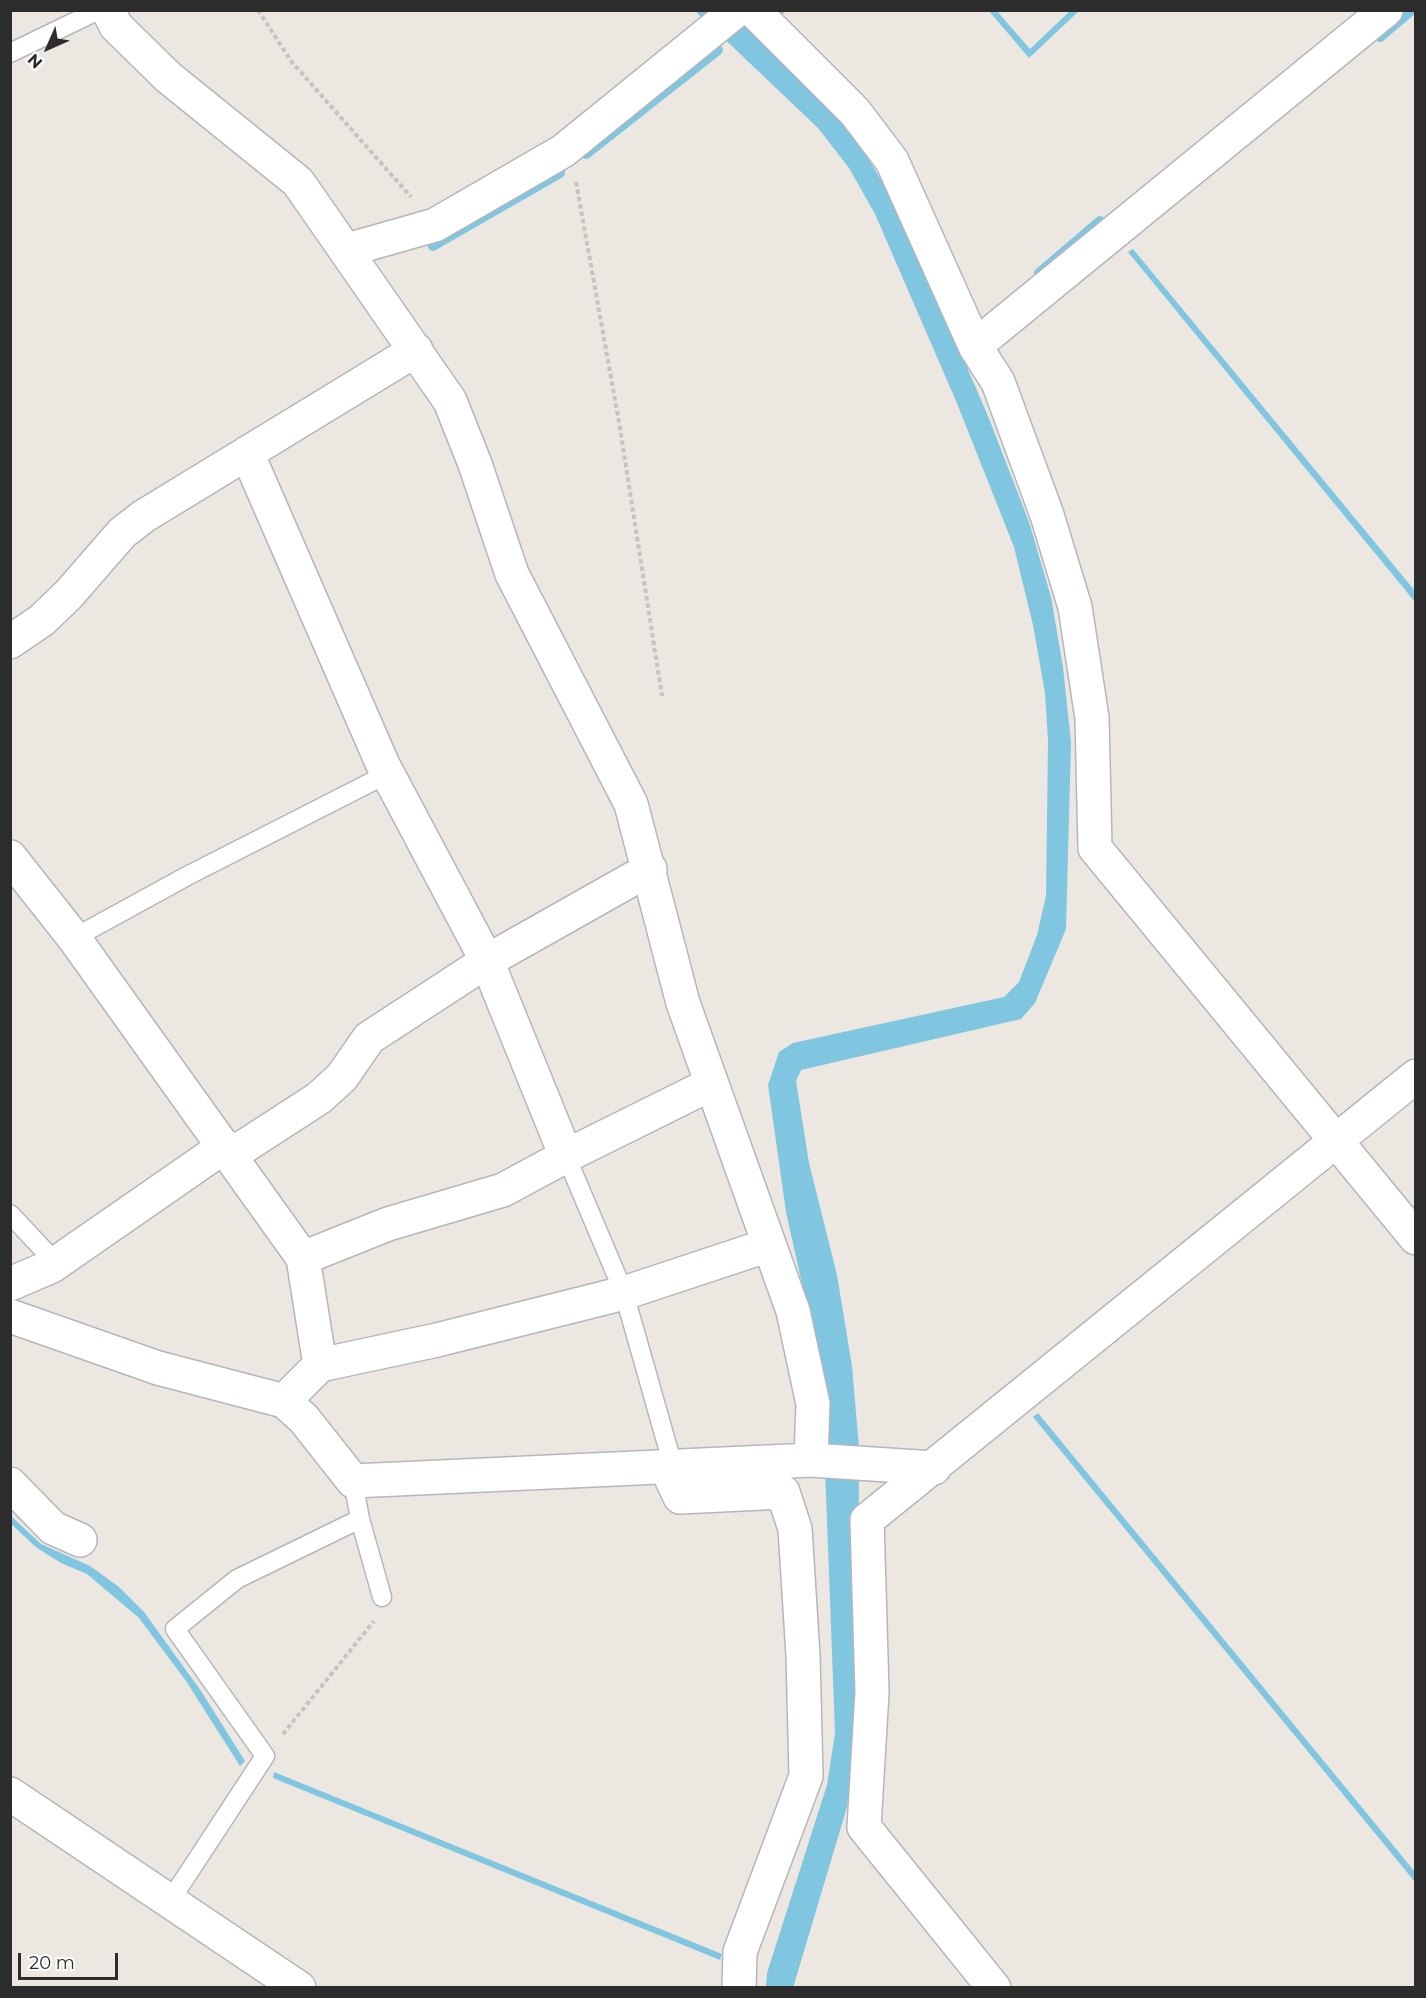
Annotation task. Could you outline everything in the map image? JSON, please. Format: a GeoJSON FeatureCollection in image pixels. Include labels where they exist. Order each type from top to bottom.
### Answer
{"type":"FeatureCollection","features":[{"type":"Feature","properties":{"kind":"street"},"geometry":{"type":"LineString","coordinates":[[108,10],[117,26],[168,77],[298,182],[450,401],[475,464],[512,574],[631,804],[650,869],[683,1003],[793,1311],[813,1404],[811,1460]]}},
{"type":"Feature","properties":{"kind":"street"},"geometry":{"type":"LineString","coordinates":[[347,250],[435,225],[569,146],[736,10]]}},
{"type":"Feature","properties":{"kind":"street"},"geometry":{"type":"LineString","coordinates":[[753,10],[855,112],[892,161],[975,346],[998,382],[1047,515],[1075,607],[1092,718],[1095,848],[1416,1238]]}},
{"type":"Feature","properties":{"kind":"street"},"geometry":{"type":"LineString","coordinates":[[975,346],[1386,10]]}},
{"type":"Feature","properties":{"kind":"street"},"geometry":{"type":"LineString","coordinates":[[10,642],[42,620],[69,594],[122,533],[144,516],[416,350]]}},
{"type":"Feature","properties":{"kind":"street"},"geometry":{"type":"LineString","coordinates":[[247,453],[387,774],[487,961],[566,1156]]}},
{"type":"Feature","properties":{"kind":"street"},"geometry":{"type":"LineString","coordinates":[[10,857],[74,938],[303,1258],[320,1365]]}},
{"type":"Feature","properties":{"kind":"street"},"geometry":{"type":"LineString","coordinates":[[10,1284],[56,1263],[228,1151],[319,1098],[342,1077],[369,1038],[487,961],[650,869]]}},
{"type":"Feature","properties":{"kind":"street"},"geometry":{"type":"LineString","coordinates":[[994,1988],[864,1827],[872,1692],[867,1520],[1416,1076]]}},
{"type":"Feature","properties":{"kind":"street"},"geometry":{"type":"LineString","coordinates":[[303,1258],[388,1224],[504,1190],[566,1156],[711,1084]]}},
{"type":"Feature","properties":{"kind":"street"},"geometry":{"type":"LineString","coordinates":[[284,1401],[320,1365],[437,1340],[624,1293],[769,1245]]}},
{"type":"Feature","properties":{"kind":"street"},"geometry":{"type":"LineString","coordinates":[[10,1316],[158,1368],[284,1401],[303,1419],[353,1481],[811,1460],[934,1468]]}},
{"type":"Feature","properties":{"kind":"street"},"geometry":{"type":"LineString","coordinates":[[670,1466],[680,1497],[783,1492],[795,1529],[803,1655],[806,1776],[740,1952],[739,1988]]}},
{"type":"Feature","properties":{"kind":"street"},"geometry":{"type":"LineString","coordinates":[[10,1484],[53,1527],[80,1540]]}},
{"type":"Feature","properties":{"kind":"street"},"geometry":{"type":"LineString","coordinates":[[10,1794],[299,1988]]}},
{"type":"Feature","properties":{"kind":"lane"},"geometry":{"type":"LineString","coordinates":[[10,53],[99,10]]}},
{"type":"Feature","properties":{"kind":"lane"},"geometry":{"type":"LineString","coordinates":[[74,938],[187,876],[387,774]]}},
{"type":"Feature","properties":{"kind":"lane"},"geometry":{"type":"LineString","coordinates":[[566,1156],[624,1293],[670,1466]]}},
{"type":"Feature","properties":{"kind":"lane"},"geometry":{"type":"LineString","coordinates":[[10,1214],[56,1263]]}},
{"type":"Feature","properties":{"kind":"lane"},"geometry":{"type":"LineString","coordinates":[[353,1481],[360,1519],[382,1597]]}},
{"type":"Feature","properties":{"kind":"lane"},"geometry":{"type":"LineString","coordinates":[[170,1901],[265,1756],[175,1629],[237,1579],[360,1519]]}},
{"type":"Feature","properties":{"kind":"path"},"geometry":{"type":"LineString","coordinates":[[258,10],[291,61],[435,225]]}},
{"type":"Feature","properties":{"kind":"path"},"geometry":{"type":"LineString","coordinates":[[569,146],[619,422],[662,696]]}},
{"type":"Feature","properties":{"kind":"path"},"geometry":{"type":"LineString","coordinates":[[265,1756],[360,1641],[378,1615],[382,1597]]}},
{"type":"Feature","properties":{"kind":"water"},"geometry":{"type":"Polygon","coordinates":[[[695,11],[786,11],[759,33],[852,131],[903,217],[990,421],[1029,522],[1051,597],[1063,667],[1071,742],[1066,929],[1035,1003],[1021,1019],[801,1070],[796,1081],[809,1163],[837,1275],[852,1366],[859,1448],[858,1711],[847,1807],[793,1988],[766,1987],[767,1973],[827,1785],[835,1733],[824,1442],[808,1311],[786,1212],[768,1085],[779,1052],[793,1043],[1004,997],[1019,982],[1037,935],[1046,896],[1048,741],[1045,693],[1033,625],[1014,547],[956,401],[875,214],[849,168],[818,128],[695,11]]]}},
{"type":"Feature","properties":{"kind":"water"},"geometry":{"type":"Polygon","coordinates":[[[989,11],[997,11],[1030,49],[1070,11],[1079,11],[1029,58],[989,11]]]}},
{"type":"Feature","properties":{"kind":"water"},"geometry":{"type":"Polygon","coordinates":[[[1133,249],[1415,591],[1415,602],[1128,252],[1133,249]]]}},
{"type":"Feature","properties":{"kind":"water"},"geometry":{"type":"Polygon","coordinates":[[[1038,1413],[1415,1872],[1415,1882],[1033,1417],[1038,1413]]]}},
{"type":"Feature","properties":{"kind":"water"},"geometry":{"type":"Polygon","coordinates":[[[11,1516],[41,1544],[90,1566],[119,1587],[144,1612],[201,1691],[245,1761],[240,1766],[186,1681],[139,1618],[87,1574],[61,1563],[37,1548],[11,1524],[11,1516]]]}},
{"type":"Feature","properties":{"kind":"water"},"geometry":{"type":"Polygon","coordinates":[[[274,1772],[722,1954],[720,1960],[273,1778],[274,1772]]]}},
{"type":"Feature","properties":{"kind":"waterway"},"geometry":{"type":"LineString","coordinates":[[1380,37],[1412,10]]}},
{"type":"Feature","properties":{"kind":"waterway"},"geometry":{"type":"LineString","coordinates":[[586,154],[718,50]]}},
{"type":"Feature","properties":{"kind":"waterway"},"geometry":{"type":"LineString","coordinates":[[433,246],[560,173]]}},
{"type":"Feature","properties":{"kind":"waterway"},"geometry":{"type":"LineString","coordinates":[[1039,273],[1100,221]]}}]}
